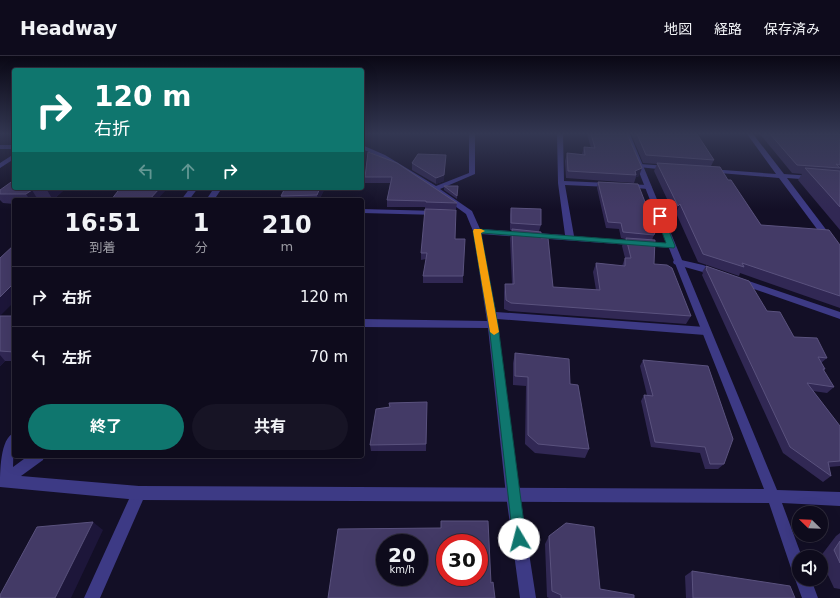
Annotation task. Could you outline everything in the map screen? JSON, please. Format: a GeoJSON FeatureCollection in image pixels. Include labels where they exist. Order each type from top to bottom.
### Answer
{"type":"FeatureCollection","features":[{"type":"Feature","properties":{"kind":"street"},"geometry":{"type":"LineString","coordinates":[[0,166],[9,159]]}},
{"type":"Feature","properties":{"kind":"street"},"geometry":{"type":"LineString","coordinates":[[388,159],[436,188],[469,213],[477,231],[493,320],[513,495],[528,598]]}},
{"type":"Feature","properties":{"kind":"street"},"geometry":{"type":"LineString","coordinates":[[436,188],[472,174],[472,159]]}},
{"type":"Feature","properties":{"kind":"street"},"geometry":{"type":"LineString","coordinates":[[561,159],[561,182],[570,239]]}},
{"type":"Feature","properties":{"kind":"street"},"geometry":{"type":"LineString","coordinates":[[637,159],[705,331],[773,496],[792,550]]}},
{"type":"Feature","properties":{"kind":"street"},"geometry":{"type":"LineString","coordinates":[[769,159],[840,254]]}},
{"type":"Feature","properties":{"kind":"street"},"geometry":{"type":"LineString","coordinates":[[640,166],[673,168]]}},
{"type":"Feature","properties":{"kind":"street"},"geometry":{"type":"LineString","coordinates":[[704,170],[840,180]]}},
{"type":"Feature","properties":{"kind":"street"},"geometry":{"type":"LineString","coordinates":[[561,182],[648,187]]}},
{"type":"Feature","properties":{"kind":"street"},"geometry":{"type":"LineString","coordinates":[[364,211],[469,213]]}},
{"type":"Feature","properties":{"kind":"street"},"geometry":{"type":"LineString","coordinates":[[477,231],[671,246]]}},
{"type":"Feature","properties":{"kind":"street"},"geometry":{"type":"LineString","coordinates":[[678,262],[700,267],[840,316]]}},
{"type":"Feature","properties":{"kind":"street"},"geometry":{"type":"LineString","coordinates":[[364,323],[493,320],[705,331]]}},
{"type":"Feature","properties":{"kind":"street"},"geometry":{"type":"LineString","coordinates":[[2,481],[10,444],[12,441]]}},
{"type":"Feature","properties":{"kind":"street"},"geometry":{"type":"LineString","coordinates":[[2,481],[35,458]]}},
{"type":"Feature","properties":{"kind":"street"},"geometry":{"type":"LineString","coordinates":[[2,481],[139,493],[773,496],[840,499]]}},
{"type":"Feature","properties":{"kind":"street"},"geometry":{"type":"LineString","coordinates":[[92,598],[139,493]]}},
{"type":"Feature","properties":{"kind":"street"},"geometry":{"type":"LineString","coordinates":[[806,586],[810,598]]}},
{"type":"Feature","properties":{"kind":"building"},"geometry":{"type":"Polygon","coordinates":[[[367,159],[387,159],[397,163],[457,203],[387,200],[392,177],[365,177],[367,159]]]}},
{"type":"Feature","properties":{"kind":"building"},"geometry":{"type":"Polygon","coordinates":[[[414,159],[446,159],[444,175],[436,178],[412,163],[414,159]]]}},
{"type":"Feature","properties":{"kind":"building"},"geometry":{"type":"Polygon","coordinates":[[[567,159],[638,159],[642,168],[635,171],[636,175],[568,171],[567,159]]]}},
{"type":"Feature","properties":{"kind":"building"},"geometry":{"type":"Polygon","coordinates":[[[792,159],[840,159],[840,165],[836,164],[840,168],[797,165],[792,159]]]}},
{"type":"Feature","properties":{"kind":"building"},"geometry":{"type":"Polygon","coordinates":[[[657,163],[720,167],[728,180],[731,180],[761,225],[829,230],[840,245],[840,296],[742,263],[744,267],[703,254],[680,204],[678,206],[657,163]]]}},
{"type":"Feature","properties":{"kind":"building"},"geometry":{"type":"Polygon","coordinates":[[[805,168],[840,171],[840,207],[805,168]]]}},
{"type":"Feature","properties":{"kind":"building"},"geometry":{"type":"Polygon","coordinates":[[[12,181],[12,190],[32,190],[26,194],[0,194],[0,190],[12,181]]]}},
{"type":"Feature","properties":{"kind":"building"},"geometry":{"type":"Polygon","coordinates":[[[598,182],[638,184],[656,230],[654,235],[623,232],[621,223],[608,222],[598,182]]]}},
{"type":"Feature","properties":{"kind":"building"},"geometry":{"type":"Polygon","coordinates":[[[444,186],[458,186],[457,196],[444,186]]]}},
{"type":"Feature","properties":{"kind":"building"},"geometry":{"type":"Polygon","coordinates":[[[158,190],[151,198],[113,198],[118,191],[158,190]]]}},
{"type":"Feature","properties":{"kind":"building"},"geometry":{"type":"Polygon","coordinates":[[[284,190],[319,190],[317,195],[281,196],[284,190]]]}},
{"type":"Feature","properties":{"kind":"building"},"geometry":{"type":"Polygon","coordinates":[[[511,208],[541,209],[541,225],[511,223],[511,208]]]}},
{"type":"Feature","properties":{"kind":"building"},"geometry":{"type":"Polygon","coordinates":[[[425,209],[456,210],[455,239],[465,239],[463,276],[423,276],[427,253],[421,253],[425,209]]]}},
{"type":"Feature","properties":{"kind":"building"},"geometry":{"type":"Polygon","coordinates":[[[512,229],[541,232],[541,238],[548,238],[553,287],[600,290],[596,263],[625,266],[625,258],[631,258],[626,238],[655,240],[654,264],[667,265],[672,268],[691,316],[511,303],[506,300],[505,284],[514,284],[512,229]]]}},
{"type":"Feature","properties":{"kind":"building"},"geometry":{"type":"Polygon","coordinates":[[[12,247],[12,285],[0,297],[0,258],[12,247]]]}},
{"type":"Feature","properties":{"kind":"building"},"geometry":{"type":"Polygon","coordinates":[[[706,266],[749,281],[767,311],[780,312],[794,337],[817,338],[827,358],[818,357],[825,369],[823,369],[834,387],[807,383],[840,426],[840,461],[828,462],[831,476],[790,447],[706,269],[706,266]]]}},
{"type":"Feature","properties":{"kind":"building"},"geometry":{"type":"Polygon","coordinates":[[[0,316],[12,316],[12,352],[0,351],[0,316]]]}},
{"type":"Feature","properties":{"kind":"building"},"geometry":{"type":"Polygon","coordinates":[[[515,353],[569,359],[570,384],[578,385],[589,449],[538,444],[528,435],[528,377],[515,376],[515,353]]]}},
{"type":"Feature","properties":{"kind":"building"},"geometry":{"type":"Polygon","coordinates":[[[643,360],[708,366],[733,439],[724,464],[710,464],[705,447],[655,442],[644,395],[653,396],[643,360]]]}},
{"type":"Feature","properties":{"kind":"building"},"geometry":{"type":"Polygon","coordinates":[[[427,402],[426,444],[370,445],[376,409],[390,407],[389,403],[427,402]]]}},
{"type":"Feature","properties":{"kind":"building"},"geometry":{"type":"Polygon","coordinates":[[[441,521],[488,521],[491,583],[493,582],[495,598],[328,598],[338,529],[441,528],[441,521]]]}},
{"type":"Feature","properties":{"kind":"building"},"geometry":{"type":"Polygon","coordinates":[[[93,522],[55,598],[0,598],[0,595],[37,527],[93,522]]]}},
{"type":"Feature","properties":{"kind":"building"},"geometry":{"type":"Polygon","coordinates":[[[566,523],[594,527],[600,589],[634,595],[634,598],[561,598],[561,595],[552,591],[549,536],[566,523]]]}},
{"type":"Feature","properties":{"kind":"building"},"geometry":{"type":"Polygon","coordinates":[[[840,541],[840,563],[834,550],[840,541]]]}},
{"type":"Feature","properties":{"kind":"building"},"geometry":{"type":"Polygon","coordinates":[[[692,571],[790,586],[795,598],[693,598],[692,571]]]}},
{"type":"Feature","properties":{"kind":"slow traffic"},"geometry":{"type":"LineString","coordinates":[[481,231],[477,231],[494,332]]}},
{"type":"Feature","properties":{"kind":"route"},"geometry":{"type":"LineString","coordinates":[[519,539],[494,325],[477,231],[671,246],[660,216]]}}]}
